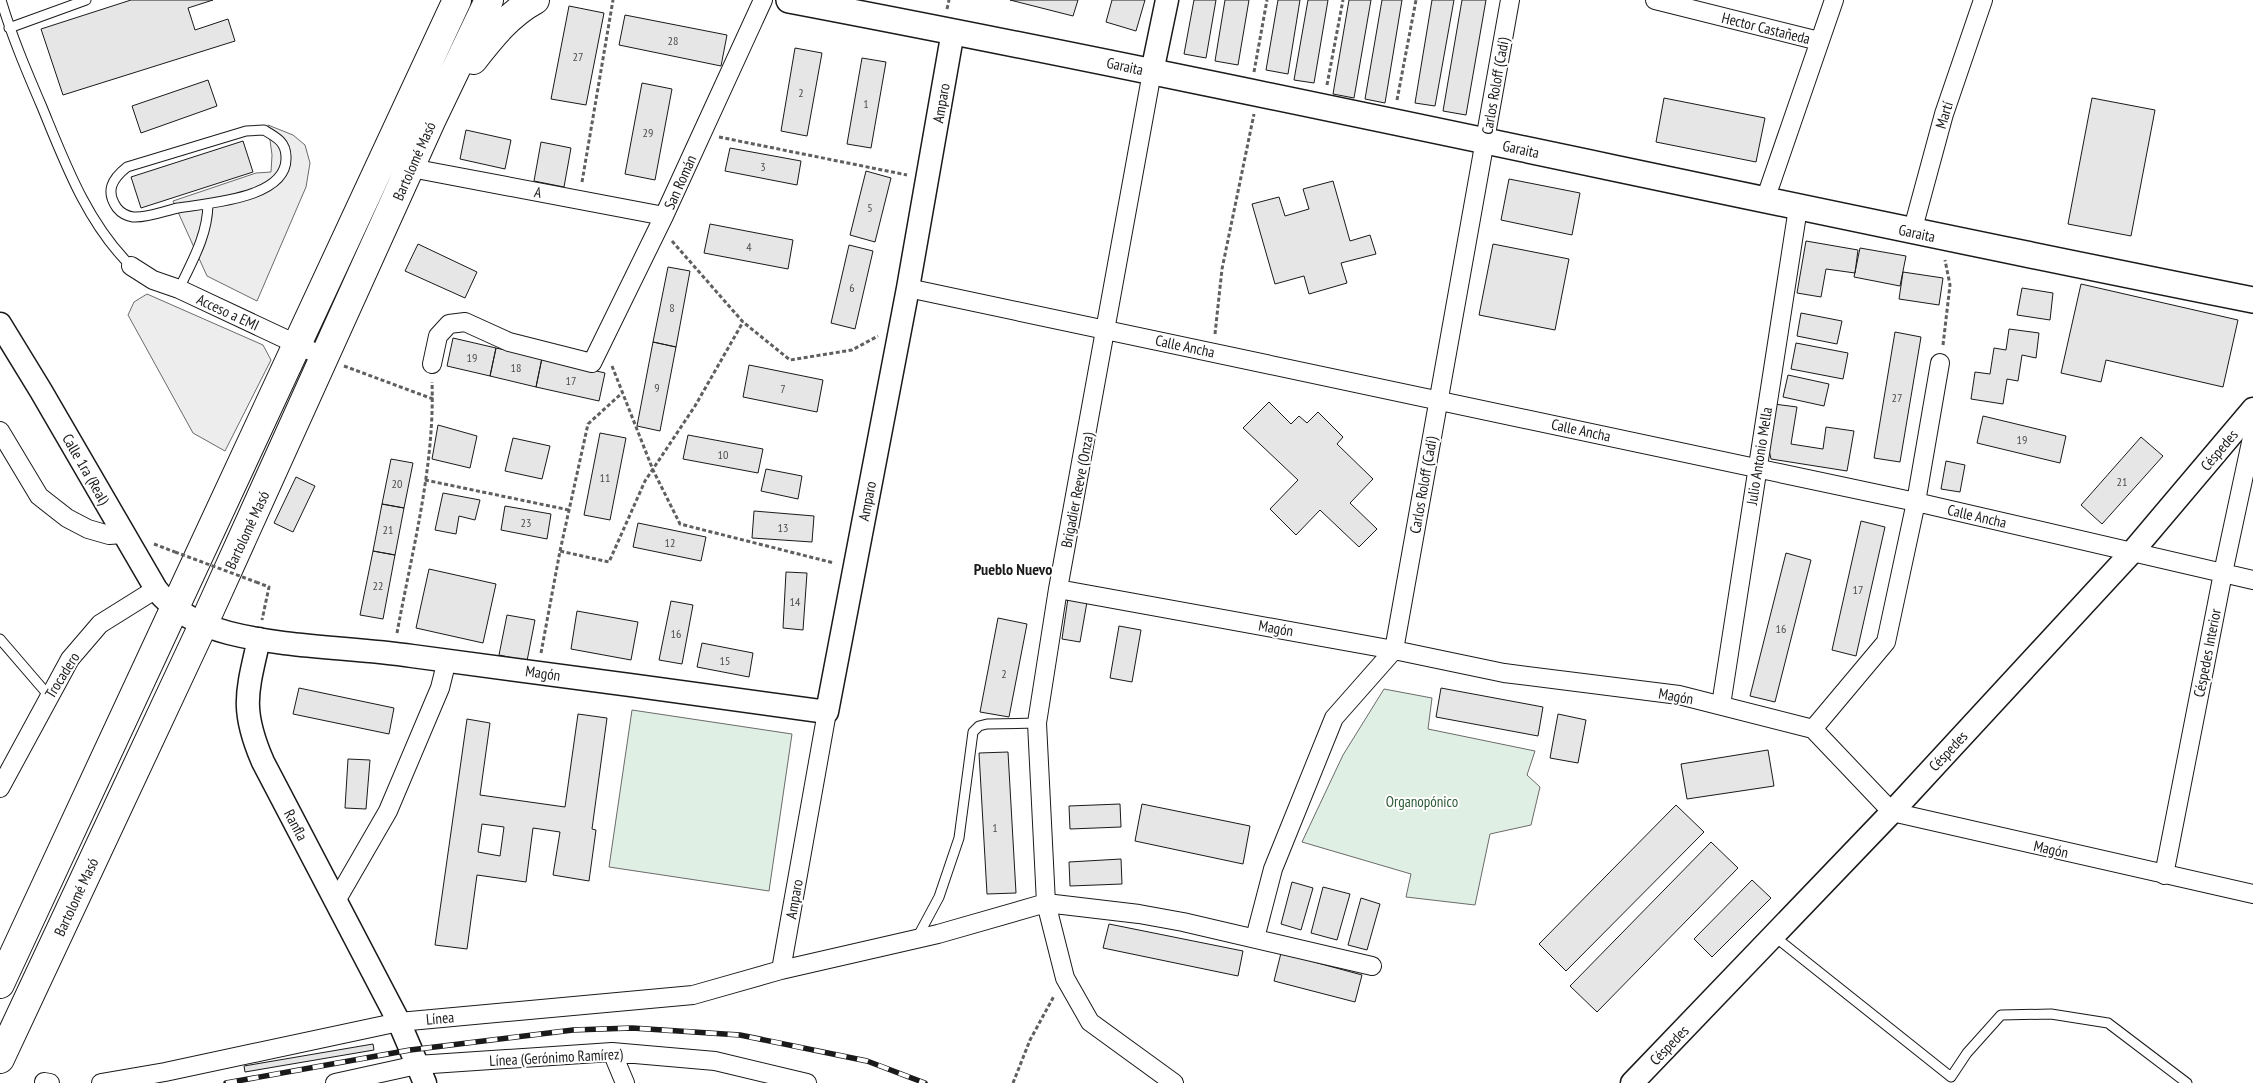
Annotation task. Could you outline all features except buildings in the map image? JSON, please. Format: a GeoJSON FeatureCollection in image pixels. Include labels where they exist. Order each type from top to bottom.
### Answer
{"type":"FeatureCollection","features":[{"type":"Feature","properties":{"kind":"main road","name":"Bartolomé Masó"},"geometry":{"type":"LineString","coordinates":[[0,984],[176,609],[456,0]]}},
{"type":"Feature","properties":{"kind":"main road","name":"Bartolomé Masó"},"geometry":{"type":"LineString","coordinates":[[0,1059],[204,623],[326,358],[431,122],[489,0]]}},
{"type":"Feature","properties":{"kind":"main road"},"geometry":{"type":"LineString","coordinates":[[431,122],[451,90],[495,31],[522,7],[535,0]]}},
{"type":"Feature","properties":{"kind":"main road","name":"Garaita"},"geometry":{"type":"LineString","coordinates":[[789,0],[953,31],[1940,238],[2253,300]]}},
{"type":"Feature","properties":{"kind":"street","name":"San Román"},"geometry":{"type":"LineString","coordinates":[[432,364],[438,336],[450,324],[466,322],[509,342],[592,363],[662,221],[763,0]]}},
{"type":"Feature","properties":{"kind":"street","name":"Brigadier Reeve (Onza)"},"geometry":{"type":"LineString","coordinates":[[1167,0],[1152,72],[1058,589],[1037,723],[1046,903],[1065,978],[1090,1022],[1174,1083]]}},
{"type":"Feature","properties":{"kind":"street","name":"Carlos Roloff (Cadí)"},"geometry":{"type":"LineString","coordinates":[[1394,650],[1510,0]]}},
{"type":"Feature","properties":{"kind":"street","name":"Hector Castañeda"},"geometry":{"type":"LineString","coordinates":[[1654,0],[1819,41]]}},
{"type":"Feature","properties":{"kind":"street"},"geometry":{"type":"LineString","coordinates":[[1765,200],[1834,0]]}},
{"type":"Feature","properties":{"kind":"street","name":"Martí"},"geometry":{"type":"LineString","coordinates":[[1912,232],[1944,114],[1982,0]]}},
{"type":"Feature","properties":{"kind":"street","name":"Amparo"},"geometry":{"type":"LineString","coordinates":[[781,970],[827,712],[908,288],[953,31]]}},
{"type":"Feature","properties":{"kind":"street","name":"A"},"geometry":{"type":"LineString","coordinates":[[411,168],[578,200],[662,221]]}},
{"type":"Feature","properties":{"kind":"street","name":"Julio Antonio Mella"},"geometry":{"type":"LineString","coordinates":[[1721,705],[1798,208]]}},
{"type":"Feature","properties":{"kind":"street","name":"Acceso a EMI"},"geometry":{"type":"LineString","coordinates":[[131,266],[153,280],[179,290],[326,358]]}},
{"type":"Feature","properties":{"kind":"street","name":"Calle Ancha"},"geometry":{"type":"LineString","coordinates":[[908,288],[1916,502],[2253,580]]}},
{"type":"Feature","properties":{"kind":"street","name":"Calle 1ra (Real)"},"geometry":{"type":"LineString","coordinates":[[0,324],[156,589],[165,601],[176,609]]}},
{"type":"Feature","properties":{"kind":"street"},"geometry":{"type":"LineString","coordinates":[[1892,812],[1813,729],[1886,642],[1916,502],[1940,363]]}},
{"type":"Feature","properties":{"kind":"street","name":"Céspedes"},"geometry":{"type":"LineString","coordinates":[[1632,1083],[1892,812],[2133,552],[2253,410]]}},
{"type":"Feature","properties":{"kind":"street"},"geometry":{"type":"LineString","coordinates":[[0,431],[39,496],[67,518],[88,529],[109,535],[123,534]]}},
{"type":"Feature","properties":{"kind":"street","name":"Céspedes Interior"},"geometry":{"type":"LineString","coordinates":[[2164,874],[2223,573],[2253,433]]}},
{"type":"Feature","properties":{"kind":"street","name":"Trocadero"},"geometry":{"type":"LineString","coordinates":[[2,781],[70,659],[100,624],[156,589]]}},
{"type":"Feature","properties":{"kind":"street","name":"Magón"},"geometry":{"type":"LineString","coordinates":[[1058,589],[1394,650],[1504,673],[1679,695],[1813,729]]}},
{"type":"Feature","properties":{"kind":"street"},"geometry":{"type":"LineString","coordinates":[[176,609],[228,632],[259,638]]}},
{"type":"Feature","properties":{"kind":"street","name":"Magón"},"geometry":{"type":"LineString","coordinates":[[259,638],[447,660],[827,712]]}},
{"type":"Feature","properties":{"kind":"street","name":"Ranfla"},"geometry":{"type":"LineString","coordinates":[[259,638],[246,708],[250,734],[399,1022],[421,1074]]}},
{"type":"Feature","properties":{"kind":"street"},"geometry":{"type":"LineString","coordinates":[[1255,938],[1273,869],[1334,718],[1394,650]]}},
{"type":"Feature","properties":{"kind":"street"},"geometry":{"type":"LineString","coordinates":[[336,901],[388,811],[440,688],[447,660]]}},
{"type":"Feature","properties":{"kind":"street","name":"Magón"},"geometry":{"type":"LineString","coordinates":[[1892,812],[2253,894]]}},
{"type":"Feature","properties":{"kind":"street"},"geometry":{"type":"LineString","coordinates":[[1046,903],[1139,914],[1255,938],[1372,966]]}},
{"type":"Feature","properties":{"kind":"street","name":"Línea"},"geometry":{"type":"LineString","coordinates":[[101,1083],[166,1072],[399,1022],[692,995],[781,970],[917,938],[1046,903]]}},
{"type":"Feature","properties":{"kind":"street"},"geometry":{"type":"LineString","coordinates":[[612,1052],[625,1083]]}},
{"type":"Feature","properties":{"kind":"street","name":"Línea (Gerónimo Ramírez)"},"geometry":{"type":"LineString","coordinates":[[335,1083],[612,1052],[716,1060],[805,1083]]}},
{"type":"Feature","properties":{"kind":"lane"},"geometry":{"type":"LineString","coordinates":[[1,0],[10,28],[80,194],[101,231],[131,266]]}},
{"type":"Feature","properties":{"kind":"lane"},"geometry":{"type":"LineString","coordinates":[[10,28],[86,0]]}},
{"type":"Feature","properties":{"kind":"lane"},"geometry":{"type":"LineString","coordinates":[[264,130],[277,137],[286,148],[287,163],[279,179],[270,186],[208,205],[163,211],[143,217],[131,217],[121,212],[112,201],[109,190],[116,176],[128,167],[246,131],[264,130]]}},
{"type":"Feature","properties":{"kind":"lane"},"geometry":{"type":"LineString","coordinates":[[179,290],[202,242],[207,224],[208,205]]}},
{"type":"Feature","properties":{"kind":"lane"},"geometry":{"type":"LineString","coordinates":[[0,639],[48,696]]}},
{"type":"Feature","properties":{"kind":"lane"},"geometry":{"type":"LineString","coordinates":[[917,938],[940,897],[959,838],[973,732],[979,726],[987,724],[1037,723]]}},
{"type":"Feature","properties":{"kind":"lane"},"geometry":{"type":"LineString","coordinates":[[1774,936],[1951,1076],[1967,1054],[2001,1016],[2050,1014],[2108,1022],[2187,1083]]}},
{"type":"Feature","properties":{"kind":"path"},"geometry":{"type":"LineString","coordinates":[[578,200],[613,0]]}},
{"type":"Feature","properties":{"kind":"path"},"geometry":{"type":"LineString","coordinates":[[1211,352],[1218,321],[1222,269],[1254,93],[1268,0]]}},
{"type":"Feature","properties":{"kind":"path"},"geometry":{"type":"LineString","coordinates":[[1322,108],[1343,0]]}},
{"type":"Feature","properties":{"kind":"path"},"geometry":{"type":"LineString","coordinates":[[1392,122],[1416,0]]}},
{"type":"Feature","properties":{"kind":"path"},"geometry":{"type":"LineString","coordinates":[[702,133],[927,179]]}},
{"type":"Feature","properties":{"kind":"path"},"geometry":{"type":"LineString","coordinates":[[662,221],[742,322],[790,360],[852,350],[900,323]]}},
{"type":"Feature","properties":{"kind":"path"},"geometry":{"type":"LineString","coordinates":[[1940,238],[1950,285],[1940,363]]}},
{"type":"Feature","properties":{"kind":"path"},"geometry":{"type":"LineString","coordinates":[[560,551],[609,562],[645,481],[695,406],[742,322]]}},
{"type":"Feature","properties":{"kind":"path"},"geometry":{"type":"LineString","coordinates":[[602,342],[653,470],[680,524],[854,568]]}},
{"type":"Feature","properties":{"kind":"path"},"geometry":{"type":"LineString","coordinates":[[326,358],[433,399]]}},
{"type":"Feature","properties":{"kind":"path"},"geometry":{"type":"LineString","coordinates":[[393,653],[425,480],[433,415],[432,364]]}},
{"type":"Feature","properties":{"kind":"path"},"geometry":{"type":"LineString","coordinates":[[538,673],[560,551],[588,424],[622,393]]}},
{"type":"Feature","properties":{"kind":"path"},"geometry":{"type":"LineString","coordinates":[[425,480],[569,510]]}},
{"type":"Feature","properties":{"kind":"path"},"geometry":{"type":"LineString","coordinates":[[152,543],[269,587],[259,638]]}},
{"type":"Feature","properties":{"kind":"path"},"geometry":{"type":"LineString","coordinates":[[1013,1083],[1030,1040],[1065,978]]}},
{"type":"Feature","properties":{"kind":"green space","name":"Organopónico"},"geometry":{"type":"Polygon","coordinates":[[[1384,689],[1432,698],[1428,729],[1535,751],[1527,775],[1540,787],[1531,825],[1490,834],[1475,905],[1406,897],[1411,874],[1302,842],[1343,755],[1384,689]]]}},
{"type":"Feature","properties":{"kind":"green space"},"geometry":{"type":"Polygon","coordinates":[[[632,710],[792,734],[769,891],[609,867],[632,710]]]}},
{"type":"Feature","properties":{"kind":"shaded area"},"geometry":{"type":"Polygon","coordinates":[[[268,125],[293,135],[305,145],[310,163],[306,187],[257,301],[207,276],[173,201],[256,173],[271,172],[272,155],[268,125]]]}},
{"type":"Feature","properties":{"kind":"shaded area"},"geometry":{"type":"Polygon","coordinates":[[[147,294],[263,345],[271,360],[225,451],[193,433],[128,315],[134,302],[147,294]]]}},
{"type":"Feature","properties":{"kind":"railway"},"geometry":{"type":"LineString","coordinates":[[226,1083],[410,1050],[573,1030],[632,1028],[740,1035],[867,1061],[925,1083]]}},
{"type":"Feature","properties":{"kind":"district","name":"Pueblo Nuevo"},"geometry":{"type":"Point","coordinates":[1013,569]}}]}
